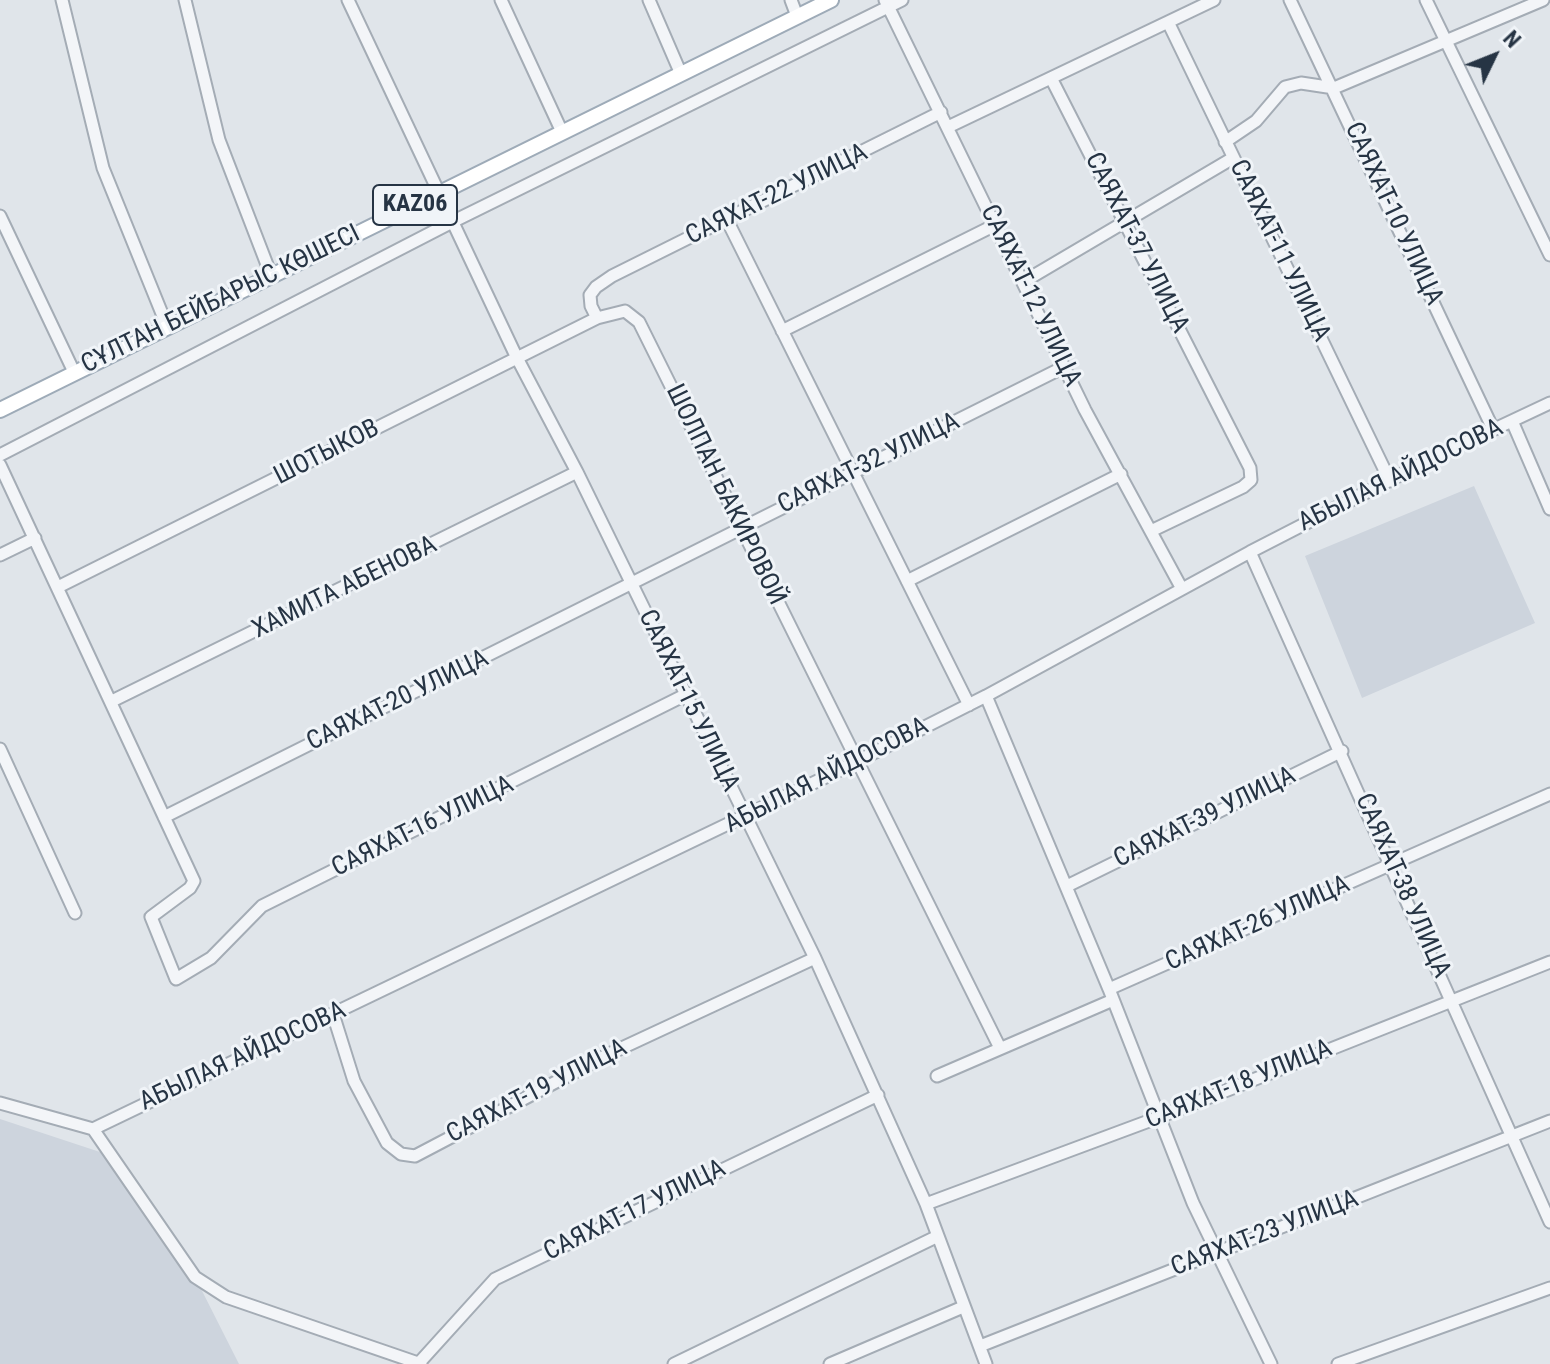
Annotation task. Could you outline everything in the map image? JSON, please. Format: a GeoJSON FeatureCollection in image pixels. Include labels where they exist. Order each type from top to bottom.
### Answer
{"type":"FeatureCollection","features":[{"type":"Feature","properties":{"kind":"main road","name":"СҰЛТАН БЕЙБАРЫС КӨШЕСІ"},"geometry":{"type":"LineString","coordinates":[[0,410],[831,0]]}},
{"type":"Feature","properties":{"kind":"street"},"geometry":{"type":"LineString","coordinates":[[62,0],[103,168],[167,326]]}},
{"type":"Feature","properties":{"kind":"street"},"geometry":{"type":"LineString","coordinates":[[185,0],[219,140],[271,275]]}},
{"type":"Feature","properties":{"kind":"street","name":"САЯХАТ-15 УЛИЦА"},"geometry":{"type":"LineString","coordinates":[[348,0],[516,356],[577,472],[815,958],[926,1204],[986,1364]]}},
{"type":"Feature","properties":{"kind":"street"},"geometry":{"type":"LineString","coordinates":[[501,0],[562,132]]}},
{"type":"Feature","properties":{"kind":"street"},"geometry":{"type":"LineString","coordinates":[[649,0],[681,74]]}},
{"type":"Feature","properties":{"kind":"street"},"geometry":{"type":"LineString","coordinates":[[791,0],[797,16]]}},
{"type":"Feature","properties":{"kind":"street"},"geometry":{"type":"LineString","coordinates":[[0,455],[454,221],[886,4],[902,0]]}},
{"type":"Feature","properties":{"kind":"street"},"geometry":{"type":"LineString","coordinates":[[948,127],[1214,0]]}},
{"type":"Feature","properties":{"kind":"street","name":"САЯХАТ-10 УЛИЦА"},"geometry":{"type":"LineString","coordinates":[[1290,0],[1493,429]]}},
{"type":"Feature","properties":{"kind":"street"},"geometry":{"type":"LineString","coordinates":[[1426,0],[1550,255]]}},
{"type":"Feature","properties":{"kind":"street"},"geometry":{"type":"LineString","coordinates":[[1225,142],[1256,121],[1285,87],[1301,83],[1334,88],[1543,0]]}},
{"type":"Feature","properties":{"kind":"street","name":"САЯХАТ-12 УЛИЦА"},"geometry":{"type":"LineString","coordinates":[[886,4],[1064,367],[1182,589]]}},
{"type":"Feature","properties":{"kind":"street","name":"САЯХАТ-11 УЛИЦА"},"geometry":{"type":"LineString","coordinates":[[1168,22],[1390,481]]}},
{"type":"Feature","properties":{"kind":"street","name":"САЯХАТ-37 УЛИЦА"},"geometry":{"type":"LineString","coordinates":[[1051,78],[1250,468],[1251,480],[1151,531]]}},
{"type":"Feature","properties":{"kind":"street","name":"САЯХАТ-22 УЛИЦА"},"geometry":{"type":"LineString","coordinates":[[597,318],[590,295],[612,276],[941,112]]}},
{"type":"Feature","properties":{"kind":"street"},"geometry":{"type":"LineString","coordinates":[[1023,282],[1233,158]]}},
{"type":"Feature","properties":{"kind":"street"},"geometry":{"type":"LineString","coordinates":[[0,216],[74,372]]}},
{"type":"Feature","properties":{"kind":"street"},"geometry":{"type":"LineString","coordinates":[[727,220],[969,705]]}},
{"type":"Feature","properties":{"kind":"street"},"geometry":{"type":"LineString","coordinates":[[782,331],[995,225]]}},
{"type":"Feature","properties":{"kind":"street","name":"ШОЛПАН БАКИРОВОЙ"},"geometry":{"type":"LineString","coordinates":[[597,318],[625,311],[639,322],[999,1046]]}},
{"type":"Feature","properties":{"kind":"street","name":"ШОТЫКОВ"},"geometry":{"type":"LineString","coordinates":[[58,587],[597,318]]}},
{"type":"Feature","properties":{"kind":"street","name":"САЯХАТ-32 УЛИЦА"},"geometry":{"type":"LineString","coordinates":[[631,585],[1064,367]]}},
{"type":"Feature","properties":{"kind":"street","name":"АБЫЛАЯ АЙДОСОВА"},"geometry":{"type":"LineString","coordinates":[[93,1129],[744,817],[969,705],[1250,552],[1550,403]]}},
{"type":"Feature","properties":{"kind":"street"},"geometry":{"type":"LineString","coordinates":[[1512,421],[1550,509]]}},
{"type":"Feature","properties":{"kind":"street"},"geometry":{"type":"LineString","coordinates":[[0,465],[164,817]]}},
{"type":"Feature","properties":{"kind":"street","name":"ХАМИТА АБЕНОВА"},"geometry":{"type":"LineString","coordinates":[[112,701],[577,472]]}},
{"type":"Feature","properties":{"kind":"street"},"geometry":{"type":"LineString","coordinates":[[907,581],[1121,474]]}},
{"type":"Feature","properties":{"kind":"street"},"geometry":{"type":"LineString","coordinates":[[0,555],[35,538]]}},
{"type":"Feature","properties":{"kind":"street","name":"САЯХАТ-38 УЛИЦА"},"geometry":{"type":"LineString","coordinates":[[1250,552],[1393,864],[1550,1222]]}},
{"type":"Feature","properties":{"kind":"street","name":"САЯХАТ-20 УЛИЦА"},"geometry":{"type":"LineString","coordinates":[[164,817],[631,585]]}},
{"type":"Feature","properties":{"kind":"street","name":"САЯХАТ-16 УЛИЦА"},"geometry":{"type":"LineString","coordinates":[[164,817],[194,881],[151,917],[176,979],[211,958],[262,906],[685,695]]}},
{"type":"Feature","properties":{"kind":"street"},"geometry":{"type":"LineString","coordinates":[[986,696],[1067,886],[1157,1118],[1216,1252],[1271,1364]]}},
{"type":"Feature","properties":{"kind":"street"},"geometry":{"type":"LineString","coordinates":[[0,749],[75,913]]}},
{"type":"Feature","properties":{"kind":"street","name":"САЯХАТ-39 УЛИЦА"},"geometry":{"type":"LineString","coordinates":[[1067,886],[1342,751]]}},
{"type":"Feature","properties":{"kind":"street","name":"САЯХАТ-26 УЛИЦА"},"geometry":{"type":"LineString","coordinates":[[1111,995],[1550,794]]}},
{"type":"Feature","properties":{"kind":"street","name":"САЯХАТ-19 УЛИЦА"},"geometry":{"type":"LineString","coordinates":[[333,1014],[354,1081],[387,1143],[401,1154],[415,1156],[611,1053],[815,958]]}},
{"type":"Feature","properties":{"kind":"street","name":"САЯХАТ-18 УЛИЦА"},"geometry":{"type":"LineString","coordinates":[[926,1204],[1157,1118],[1550,962]]}},
{"type":"Feature","properties":{"kind":"street"},"geometry":{"type":"LineString","coordinates":[[937,1076],[1111,995]]}},
{"type":"Feature","properties":{"kind":"street","name":"САЯХАТ-17 УЛИЦА"},"geometry":{"type":"LineString","coordinates":[[420,1364],[495,1279],[878,1095]]}},
{"type":"Feature","properties":{"kind":"street"},"geometry":{"type":"LineString","coordinates":[[0,1103],[93,1129],[195,1277],[226,1297],[420,1364]]}},
{"type":"Feature","properties":{"kind":"street","name":"САЯХАТ-23 УЛИЦА"},"geometry":{"type":"LineString","coordinates":[[980,1346],[1550,1121]]}},
{"type":"Feature","properties":{"kind":"street"},"geometry":{"type":"LineString","coordinates":[[674,1364],[938,1236]]}},
{"type":"Feature","properties":{"kind":"street"},"geometry":{"type":"LineString","coordinates":[[1338,1364],[1550,1288]]}},
{"type":"Feature","properties":{"kind":"street"},"geometry":{"type":"LineString","coordinates":[[830,1364],[963,1307]]}},
{"type":"Feature","properties":{"kind":"shaded area"},"geometry":{"type":"Polygon","coordinates":[[[1474,486],[1535,623],[1362,698],[1305,556],[1474,486]]]}},
{"type":"Feature","properties":{"kind":"shaded area"},"geometry":{"type":"Polygon","coordinates":[[[0,1119],[103,1153],[195,1277],[239,1364],[0,1364],[0,1119]]]}}]}
